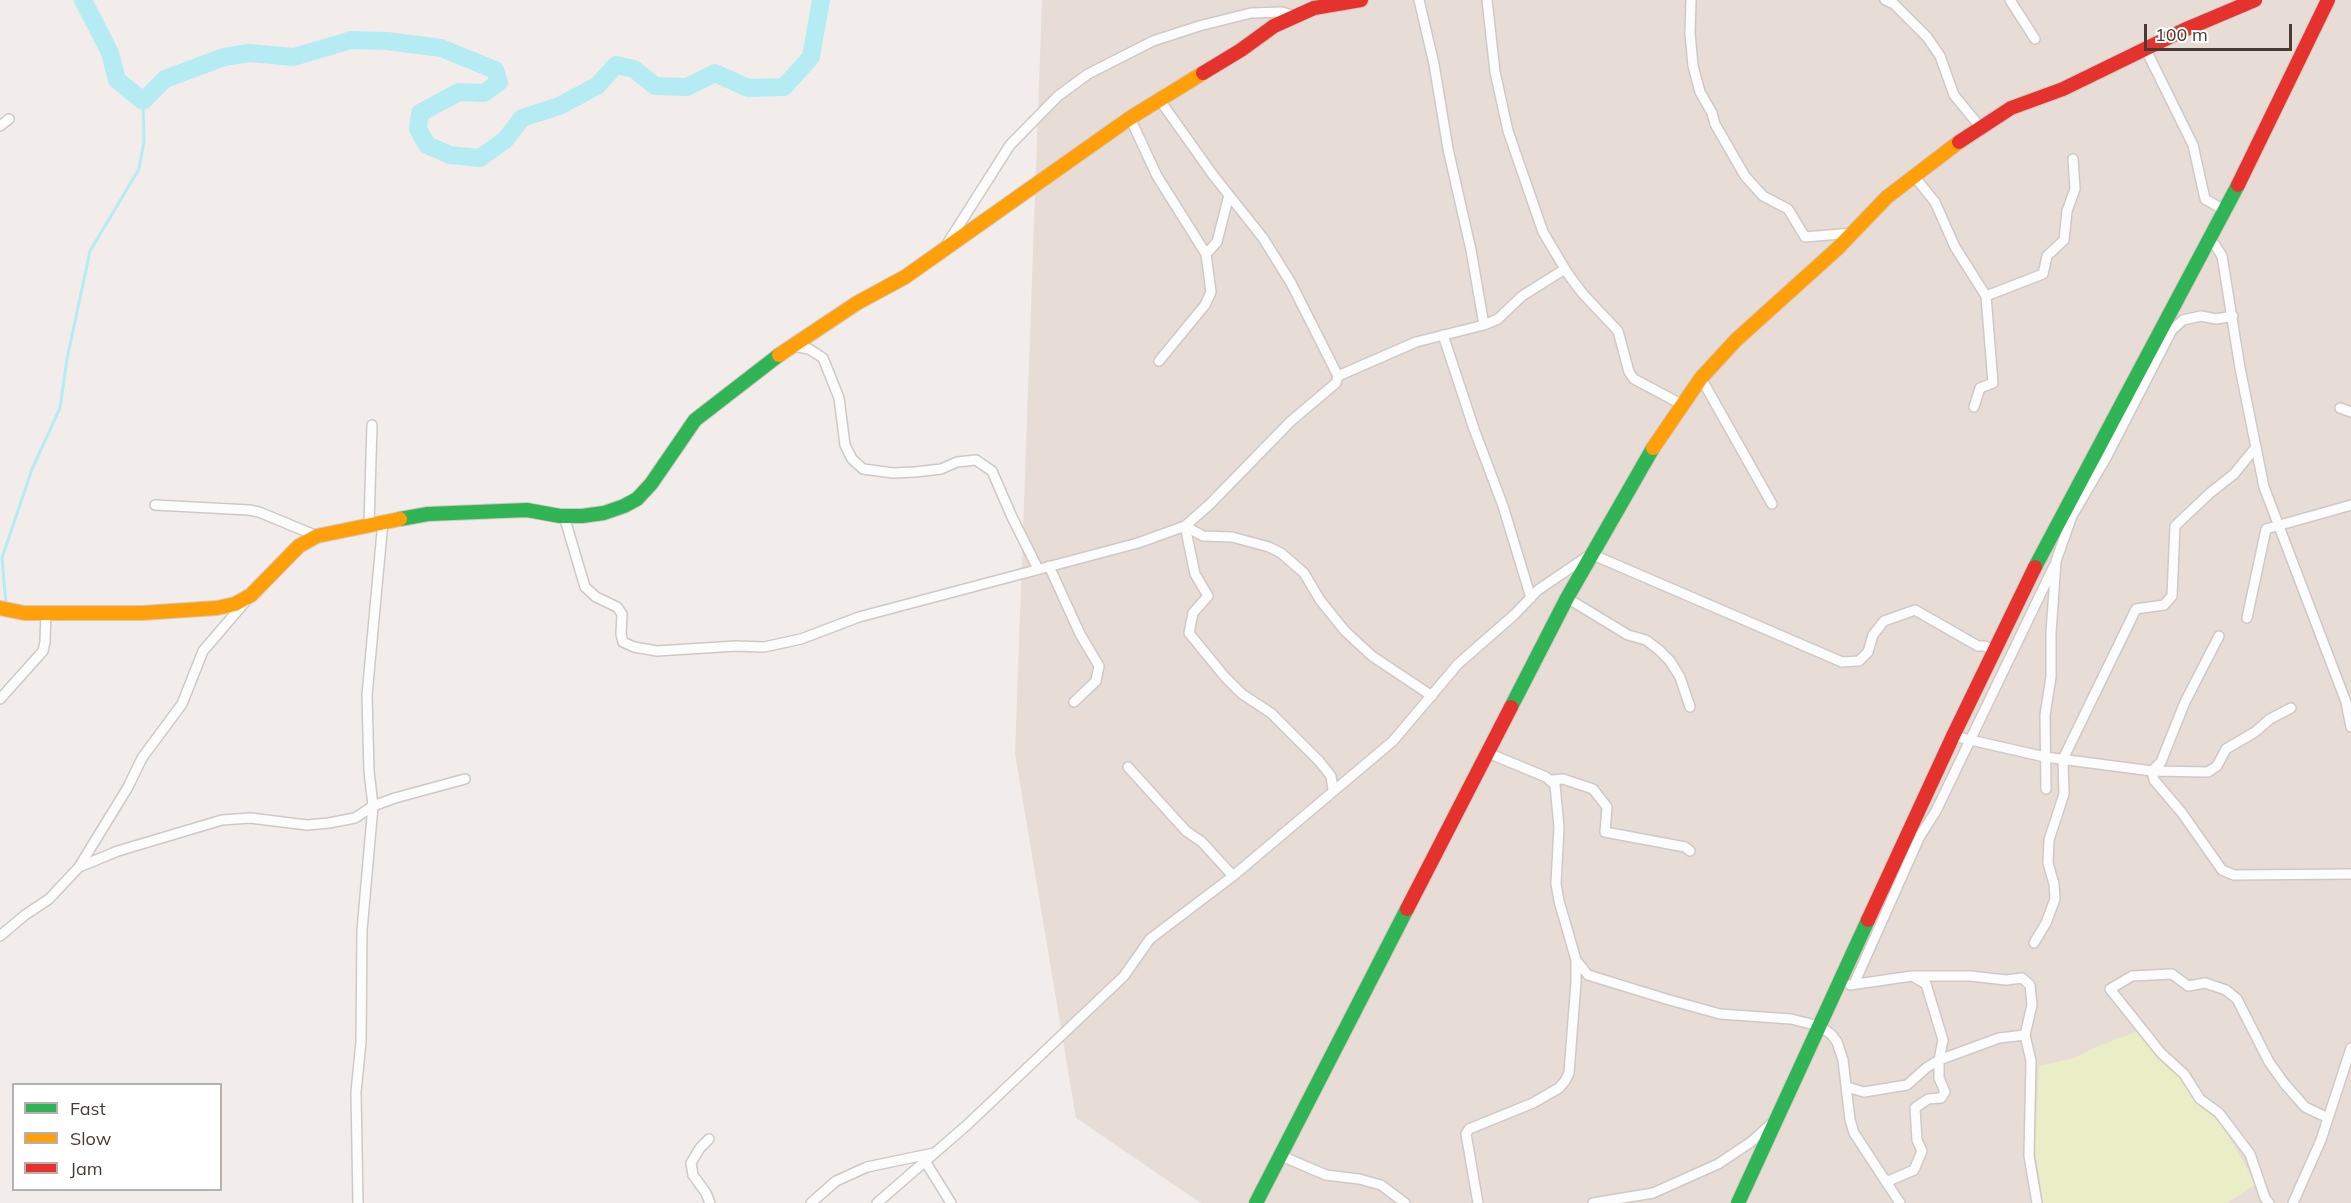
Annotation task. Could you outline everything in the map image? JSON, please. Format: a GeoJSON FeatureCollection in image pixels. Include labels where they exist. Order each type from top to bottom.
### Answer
{"type":"FeatureCollection","features":[{"type":"Feature","properties":{"kind":"street"},"geometry":{"type":"LineString","coordinates":[[0,936],[49,899],[80,867],[128,787],[142,758],[182,704],[203,651],[286,556],[298,546],[317,536],[383,521],[428,514],[527,510],[564,516],[604,513],[637,499],[651,484],[695,420],[733,388],[793,345],[857,303],[905,277],[1130,118],[1241,50],[1274,26],[1314,8],[1361,0]]}},
{"type":"Feature","properties":{"kind":"street"},"geometry":{"type":"LineString","coordinates":[[1419,0],[1434,64],[1448,149],[1471,250],[1484,325]]}},
{"type":"Feature","properties":{"kind":"street"},"geometry":{"type":"LineString","coordinates":[[1486,0],[1496,72],[1508,131],[1543,232],[1565,269],[1598,311],[1618,331],[1629,372],[1634,380],[1681,404]]}},
{"type":"Feature","properties":{"kind":"street"},"geometry":{"type":"LineString","coordinates":[[1691,0],[1690,33],[1693,66],[1700,92],[1712,113],[1715,124],[1745,176],[1763,196],[1788,208],[1805,237],[1853,233]]}},
{"type":"Feature","properties":{"kind":"street"},"geometry":{"type":"LineString","coordinates":[[1885,0],[1894,4],[1927,36],[1940,56],[1954,95],[1981,128]]}},
{"type":"Feature","properties":{"kind":"street"},"geometry":{"type":"LineString","coordinates":[[2010,0],[2035,39]]}},
{"type":"Feature","properties":{"kind":"street"},"geometry":{"type":"LineString","coordinates":[[1256,1203],[1567,598],[1681,404],[1701,378],[1736,340],[1853,233],[1887,197],[1981,128],[2011,108],[2063,89],[2146,50],[2233,5],[2255,0]]}},
{"type":"Feature","properties":{"kind":"street"},"geometry":{"type":"LineString","coordinates":[[1738,1203],[1953,736],[2034,568],[2208,241],[2285,92],[2328,0]]}},
{"type":"Feature","properties":{"kind":"street"},"geometry":{"type":"LineString","coordinates":[[943,251],[1010,145],[1058,96],[1088,74],[1153,41],[1199,26],[1251,13],[1282,12],[1295,16]]}},
{"type":"Feature","properties":{"kind":"street"},"geometry":{"type":"LineString","coordinates":[[2146,50],[2193,145],[2205,199],[2224,210]]}},
{"type":"Feature","properties":{"kind":"street"},"geometry":{"type":"LineString","coordinates":[[564,516],[585,587],[596,597],[617,607],[622,614],[623,642],[646,650],[764,647],[801,639],[859,617],[1138,543],[1185,526],[1240,475],[1291,421],[1336,383],[1338,376],[1291,283],[1263,238],[1159,99]]}},
{"type":"Feature","properties":{"kind":"street"},"geometry":{"type":"LineString","coordinates":[[1130,118],[1157,176],[1206,254],[1211,292],[1205,304],[1159,361]]}},
{"type":"Feature","properties":{"kind":"street"},"geometry":{"type":"LineString","coordinates":[[0,126],[9,119]]}},
{"type":"Feature","properties":{"kind":"street"},"geometry":{"type":"LineString","coordinates":[[1986,296],[2043,274],[2047,256],[2064,240],[2067,211],[2074,189],[2073,159]]}},
{"type":"Feature","properties":{"kind":"street"},"geometry":{"type":"LineString","coordinates":[[1914,176],[1935,202],[1955,247],[1986,296],[1993,383],[1980,388],[1974,407]]}},
{"type":"Feature","properties":{"kind":"street"},"geometry":{"type":"LineString","coordinates":[[1206,254],[1217,242],[1229,195]]}},
{"type":"Feature","properties":{"kind":"street"},"geometry":{"type":"LineString","coordinates":[[2208,241],[2215,245],[2222,256],[2240,368],[2264,487],[2346,702],[2351,727]]}},
{"type":"Feature","properties":{"kind":"street"},"geometry":{"type":"LineString","coordinates":[[1338,376],[1416,342],[1484,325],[1498,319],[1522,296],[1565,269]]}},
{"type":"Feature","properties":{"kind":"street"},"geometry":{"type":"LineString","coordinates":[[1854,984],[1920,836],[1936,811],[2056,561],[2072,516],[2106,458],[2172,330],[2183,320],[2201,316],[2216,319],[2233,316]]}},
{"type":"Feature","properties":{"kind":"street"},"geometry":{"type":"LineString","coordinates":[[1443,335],[1474,429],[1503,506],[1531,598]]}},
{"type":"Feature","properties":{"kind":"street"},"geometry":{"type":"LineString","coordinates":[[793,345],[809,349],[823,358],[839,398],[845,445],[852,459],[862,469],[893,473],[915,472],[940,469],[957,462],[976,460],[992,471],[1038,569]]}},
{"type":"Feature","properties":{"kind":"street"},"geometry":{"type":"LineString","coordinates":[[1701,378],[1772,504]]}},
{"type":"Feature","properties":{"kind":"street"},"geometry":{"type":"LineString","coordinates":[[2340,408],[2351,412]]}},
{"type":"Feature","properties":{"kind":"street"},"geometry":{"type":"LineString","coordinates":[[369,524],[372,425]]}},
{"type":"Feature","properties":{"kind":"street"},"geometry":{"type":"LineString","coordinates":[[2034,944],[2046,923],[2055,898],[2048,863],[2049,840],[2064,794],[2063,759],[2136,609],[2164,605],[2172,596],[2175,526],[2234,474],[2256,447]]}},
{"type":"Feature","properties":{"kind":"street"},"geometry":{"type":"LineString","coordinates":[[155,505],[260,512],[317,536]]}},
{"type":"Feature","properties":{"kind":"street"},"geometry":{"type":"LineString","coordinates":[[2247,618],[2266,529],[2351,505]]}},
{"type":"Feature","properties":{"kind":"street"},"geometry":{"type":"LineString","coordinates":[[358,1203],[356,1092],[361,1042],[362,930],[373,806],[369,771],[367,695],[383,521]]}},
{"type":"Feature","properties":{"kind":"street"},"geometry":{"type":"LineString","coordinates":[[1185,526],[1203,536],[1232,537],[1269,547],[1281,553],[1304,573],[1320,600],[1345,631],[1372,656],[1432,696]]}},
{"type":"Feature","properties":{"kind":"street"},"geometry":{"type":"LineString","coordinates":[[1185,526],[1196,574],[1208,596],[1193,613],[1189,633],[1242,694],[1271,713],[1318,760],[1331,776],[1333,790]]}},
{"type":"Feature","properties":{"kind":"street"},"geometry":{"type":"LineString","coordinates":[[1591,554],[1842,662],[1859,661],[1868,652],[1873,635],[1884,621],[1915,610],[1978,646],[1985,646],[1994,651]]}},
{"type":"Feature","properties":{"kind":"street"},"geometry":{"type":"LineString","coordinates":[[877,1203],[967,1125],[1124,976],[1150,939],[1233,876],[1393,741],[1458,664],[1531,598],[1591,554]]}},
{"type":"Feature","properties":{"kind":"street"},"geometry":{"type":"LineString","coordinates":[[2046,789],[2045,715],[2051,677],[2050,633],[2056,561]]}},
{"type":"Feature","properties":{"kind":"street"},"geometry":{"type":"LineString","coordinates":[[1049,566],[1080,634],[1099,666],[1096,681],[1074,702]]}},
{"type":"Feature","properties":{"kind":"street"},"geometry":{"type":"LineString","coordinates":[[0,608],[24,613],[46,614],[142,613],[217,609],[235,604],[251,595]]}},
{"type":"Feature","properties":{"kind":"street"},"geometry":{"type":"LineString","coordinates":[[1567,598],[1628,635],[1646,640],[1659,650],[1680,677],[1690,707]]}},
{"type":"Feature","properties":{"kind":"street"},"geometry":{"type":"LineString","coordinates":[[0,699],[43,651],[46,614]]}},
{"type":"Feature","properties":{"kind":"street"},"geometry":{"type":"LineString","coordinates":[[2152,771],[2161,762],[2185,702],[2218,636]]}},
{"type":"Feature","properties":{"kind":"street"},"geometry":{"type":"LineString","coordinates":[[1953,736],[2045,757],[2152,771],[2208,772],[2217,766],[2226,749],[2255,732],[2270,719],[2291,708]]}},
{"type":"Feature","properties":{"kind":"street"},"geometry":{"type":"LineString","coordinates":[[1488,753],[1552,780],[1563,778],[1593,789],[1607,807],[1605,832],[1685,847],[1690,851]]}},
{"type":"Feature","properties":{"kind":"street"},"geometry":{"type":"LineString","coordinates":[[1128,767],[1186,831],[1202,842],[1233,876]]}},
{"type":"Feature","properties":{"kind":"street"},"geometry":{"type":"LineString","coordinates":[[2152,771],[2154,780],[2182,813],[2222,870],[2234,875],[2351,874]]}},
{"type":"Feature","properties":{"kind":"street"},"geometry":{"type":"LineString","coordinates":[[80,867],[118,850],[222,820],[250,818],[307,825],[354,818],[373,806],[395,798],[465,779]]}},
{"type":"Feature","properties":{"kind":"street"},"geometry":{"type":"LineString","coordinates":[[1478,1203],[1466,1134],[1469,1129],[1533,1103],[1559,1088],[1569,1073],[1576,960],[1558,901],[1556,884],[1559,827],[1557,791],[1552,780]]}},
{"type":"Feature","properties":{"kind":"street"},"geometry":{"type":"LineString","coordinates":[[1576,960],[1588,975],[1666,999],[1720,1014],[1791,1019],[1819,1026],[1831,1034],[1837,1042],[1843,1060],[1850,1120],[1854,1133],[1900,1203]]}},
{"type":"Feature","properties":{"kind":"street"},"geometry":{"type":"LineString","coordinates":[[2269,1203],[2265,1198],[2250,1154],[2218,1113],[2200,1099],[2184,1074],[2161,1053],[2110,989],[2132,976],[2172,974],[2188,986],[2205,983],[2226,990],[2237,999],[2269,1062],[2284,1083],[2306,1107],[2328,1118]]}},
{"type":"Feature","properties":{"kind":"street"},"geometry":{"type":"LineString","coordinates":[[1836,988],[1912,976],[1970,976],[2006,980],[2022,978],[2030,985],[2032,1005],[2025,1035],[2031,1061],[2029,1156],[2037,1203]]}},
{"type":"Feature","properties":{"kind":"street"},"geometry":{"type":"LineString","coordinates":[[1886,1182],[1914,1170],[1922,1151],[1917,1140],[1915,1108],[1928,1099],[1941,1098],[1945,1092],[1939,1078],[1939,1060],[1943,1040],[1926,984],[1912,976]]}},
{"type":"Feature","properties":{"kind":"street"},"geometry":{"type":"LineString","coordinates":[[1847,1087],[1864,1092],[1907,1085],[1939,1060],[1999,1038],[2025,1035]]}},
{"type":"Feature","properties":{"kind":"street"},"geometry":{"type":"LineString","coordinates":[[2293,1203],[2321,1140],[2351,1048]]}},
{"type":"Feature","properties":{"kind":"street"},"geometry":{"type":"LineString","coordinates":[[1593,1203],[1653,1193],[1718,1164],[1751,1142],[1775,1121]]}},
{"type":"Feature","properties":{"kind":"street"},"geometry":{"type":"LineString","coordinates":[[709,1139],[691,1163],[693,1175],[710,1203]]}},
{"type":"Feature","properties":{"kind":"street"},"geometry":{"type":"LineString","coordinates":[[811,1203],[836,1181],[867,1167],[934,1153]]}},
{"type":"Feature","properties":{"kind":"street"},"geometry":{"type":"LineString","coordinates":[[1279,1155],[1326,1174],[1381,1185],[1405,1203]]}},
{"type":"Feature","properties":{"kind":"street"},"geometry":{"type":"LineString","coordinates":[[925,1161],[951,1203]]}},
{"type":"Feature","properties":{"kind":"shaded area"},"geometry":{"type":"Polygon","coordinates":[[[1042,0],[2351,0],[2351,1203],[1201,1203],[1076,1118],[1015,754],[1042,0]]]}},
{"type":"Feature","properties":{"kind":"green space"},"geometry":{"type":"Polygon","coordinates":[[[2139,1031],[2224,1128],[2256,1184],[2227,1203],[2043,1203],[2035,1148],[2039,1066],[2074,1058],[2098,1046],[2139,1031]]]}},
{"type":"Feature","properties":{"kind":"waterway"},"geometry":{"type":"LineString","coordinates":[[83,0],[110,53],[117,80],[143,101],[165,79],[224,57],[249,53],[294,57],[351,40],[387,41],[441,48],[495,70],[499,82],[484,93],[459,92],[420,113],[418,129],[427,145],[450,155],[480,158],[505,140],[522,118],[559,106],[597,86],[616,65],[634,69],[655,86],[687,87],[715,73],[748,88],[784,87],[811,57],[821,0]]}},
{"type":"Feature","properties":{"kind":"waterway"},"geometry":{"type":"LineString","coordinates":[[6,604],[2,558],[32,469],[60,408],[67,359],[90,251],[139,169],[144,141],[143,101]]}},
{"type":"Feature","properties":{"kind":"traffic: fast"},"geometry":{"type":"LineString","coordinates":[[2035,567],[2238,185]]}},
{"type":"Feature","properties":{"kind":"traffic: fast"},"geometry":{"type":"LineString","coordinates":[[400,519],[428,514],[527,510],[560,516],[582,516],[604,513],[624,506],[637,499],[651,484],[695,420],[779,355]]}},
{"type":"Feature","properties":{"kind":"traffic: fast"},"geometry":{"type":"LineString","coordinates":[[1511,707],[1567,598],[1653,448]]}},
{"type":"Feature","properties":{"kind":"traffic: fast"},"geometry":{"type":"LineString","coordinates":[[1256,1203],[1407,909]]}},
{"type":"Feature","properties":{"kind":"traffic: fast"},"geometry":{"type":"LineString","coordinates":[[1738,1203],[1868,920]]}},
{"type":"Feature","properties":{"kind":"traffic: slow"},"geometry":{"type":"LineString","coordinates":[[779,355],[857,303],[905,277],[1130,118],[1203,73]]}},
{"type":"Feature","properties":{"kind":"traffic: slow"},"geometry":{"type":"LineString","coordinates":[[1653,448],[1701,378],[1736,340],[1838,248],[1887,197],[1959,142]]}},
{"type":"Feature","properties":{"kind":"traffic: slow"},"geometry":{"type":"LineString","coordinates":[[0,608],[24,613],[142,613],[217,608],[235,604],[251,595],[299,546],[317,536],[400,519]]}},
{"type":"Feature","properties":{"kind":"traffic: jam"},"geometry":{"type":"LineString","coordinates":[[1203,73],[1274,26],[1314,8],[1361,0]]}},
{"type":"Feature","properties":{"kind":"traffic: jam"},"geometry":{"type":"LineString","coordinates":[[1959,142],[2011,108],[2063,89],[2184,30],[2255,0]]}},
{"type":"Feature","properties":{"kind":"traffic: jam"},"geometry":{"type":"LineString","coordinates":[[2238,185],[2328,0]]}},
{"type":"Feature","properties":{"kind":"traffic: jam"},"geometry":{"type":"LineString","coordinates":[[1868,920],[1953,736],[2035,567]]}},
{"type":"Feature","properties":{"kind":"traffic: jam"},"geometry":{"type":"LineString","coordinates":[[1407,909],[1511,707]]}}]}
